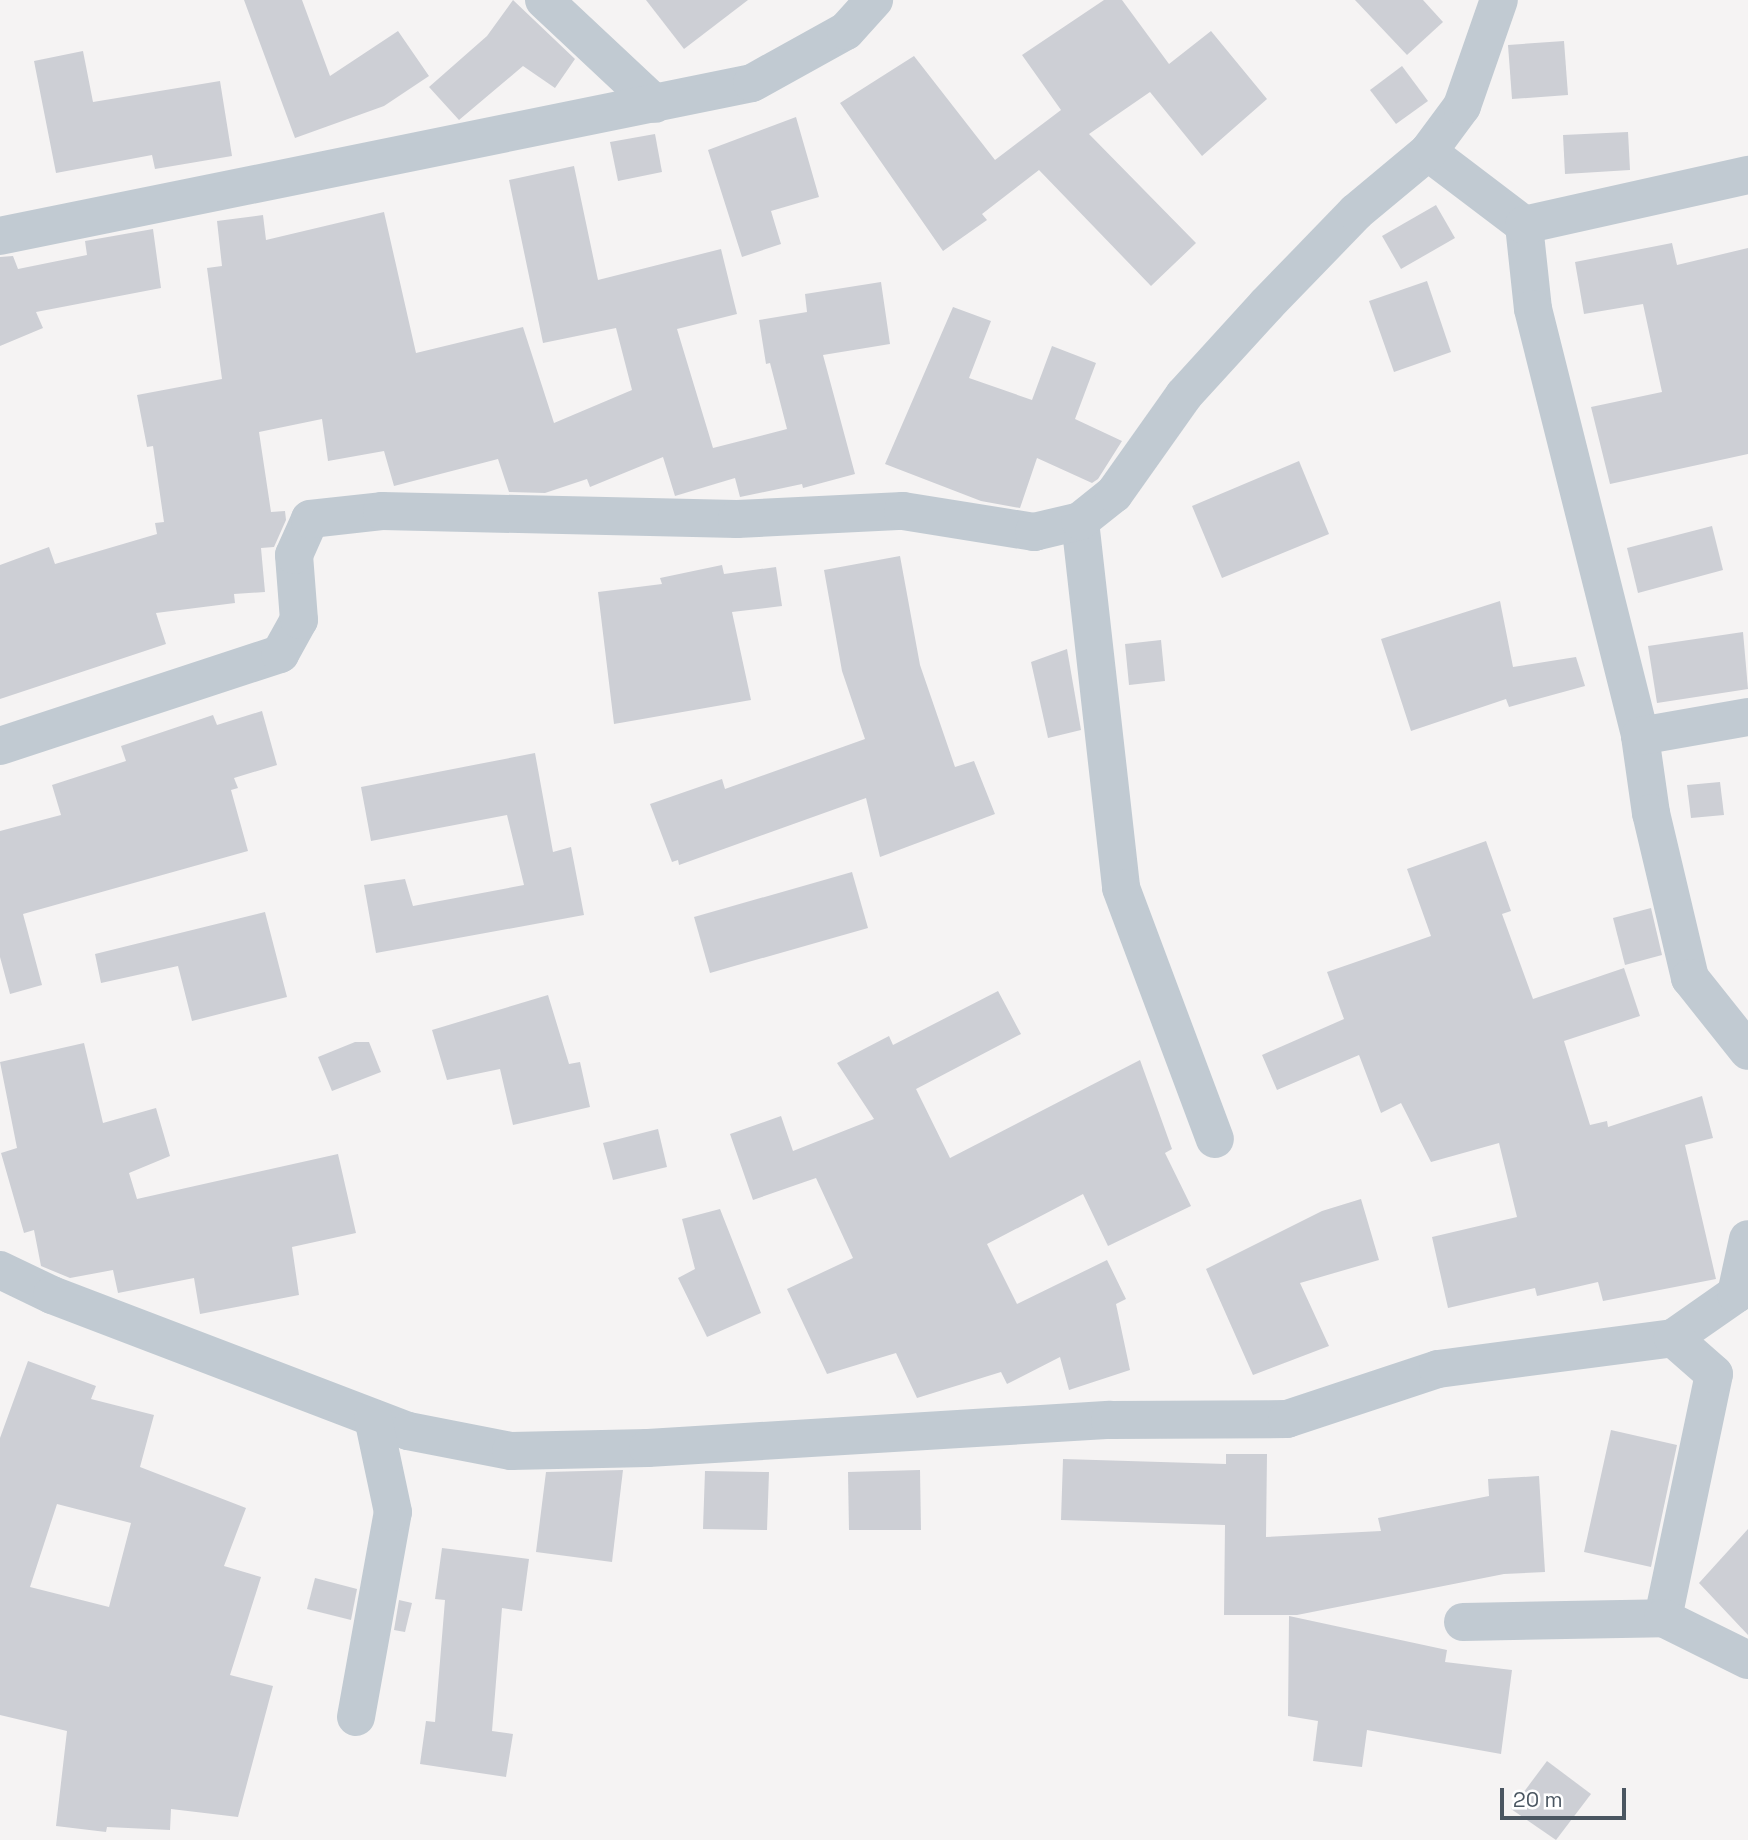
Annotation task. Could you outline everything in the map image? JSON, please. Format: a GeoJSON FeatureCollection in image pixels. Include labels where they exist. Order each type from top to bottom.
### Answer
{"type":"FeatureCollection","features":[{"type":"Feature","properties":{"kind":"street"},"geometry":{"type":"LineString","coordinates":[[544,0],[654,104]]}},
{"type":"Feature","properties":{"kind":"street"},"geometry":{"type":"LineString","coordinates":[[0,236],[752,83],[846,31],[874,0]]}},
{"type":"Feature","properties":{"kind":"street"},"geometry":{"type":"LineString","coordinates":[[0,746],[280,654],[299,620],[294,555],[310,519],[382,511],[737,519],[903,511],[1034,532],[1080,521],[1114,494],[1184,395],[1267,304],[1356,212],[1428,152],[1462,106],[1499,0]]}},
{"type":"Feature","properties":{"kind":"street"},"geometry":{"type":"LineString","coordinates":[[1428,152],[1524,225],[1533,309],[1640,736],[1651,813],[1690,978],[1748,1051]]}},
{"type":"Feature","properties":{"kind":"street"},"geometry":{"type":"LineString","coordinates":[[1524,225],[1748,175]]}},
{"type":"Feature","properties":{"kind":"street"},"geometry":{"type":"LineString","coordinates":[[1080,521],[1121,888],[1215,1139]]}},
{"type":"Feature","properties":{"kind":"street"},"geometry":{"type":"LineString","coordinates":[[1640,736],[1748,717]]}},
{"type":"Feature","properties":{"kind":"street"},"geometry":{"type":"LineString","coordinates":[[0,1270],[52,1295],[408,1431],[511,1451],[648,1448],[1110,1420],[1287,1419],[1438,1369],[1673,1338],[1736,1294],[1748,1239]]}},
{"type":"Feature","properties":{"kind":"street"},"geometry":{"type":"LineString","coordinates":[[1663,1618],[1714,1374],[1673,1338]]}},
{"type":"Feature","properties":{"kind":"street"},"geometry":{"type":"LineString","coordinates":[[356,1717],[393,1512],[373,1418]]}},
{"type":"Feature","properties":{"kind":"street"},"geometry":{"type":"LineString","coordinates":[[1463,1622],[1663,1618],[1748,1660]]}},
{"type":"Feature","properties":{"kind":"building"},"geometry":{"type":"Polygon","coordinates":[[[244,0],[302,0],[330,76],[398,31],[429,76],[384,106],[295,138],[244,0]]]}},
{"type":"Feature","properties":{"kind":"building"},"geometry":{"type":"Polygon","coordinates":[[[513,0],[575,59],[555,88],[523,66],[459,120],[429,87],[487,36],[513,0]]]}},
{"type":"Feature","properties":{"kind":"building"},"geometry":{"type":"Polygon","coordinates":[[[646,0],[748,0],[684,49],[646,0]]]}},
{"type":"Feature","properties":{"kind":"building"},"geometry":{"type":"Polygon","coordinates":[[[1104,0],[1122,0],[1169,64],[1211,31],[1267,99],[1202,156],[1150,92],[1089,134],[1196,243],[1151,286],[1039,170],[982,214],[987,220],[943,251],[840,103],[914,56],[995,160],[1061,110],[1022,55],[1104,0]]]}},
{"type":"Feature","properties":{"kind":"building"},"geometry":{"type":"Polygon","coordinates":[[[1355,0],[1423,0],[1443,22],[1407,55],[1355,0]]]}},
{"type":"Feature","properties":{"kind":"building"},"geometry":{"type":"Polygon","coordinates":[[[1564,41],[1568,95],[1512,99],[1508,45],[1564,41]]]}},
{"type":"Feature","properties":{"kind":"building"},"geometry":{"type":"Polygon","coordinates":[[[83,51],[93,102],[220,81],[232,156],[155,169],[152,155],[56,173],[34,61],[83,51]]]}},
{"type":"Feature","properties":{"kind":"building"},"geometry":{"type":"Polygon","coordinates":[[[1402,66],[1428,101],[1396,124],[1370,90],[1402,66]]]}},
{"type":"Feature","properties":{"kind":"building"},"geometry":{"type":"Polygon","coordinates":[[[796,117],[819,197],[771,211],[781,244],[742,257],[708,150],[796,117]]]}},
{"type":"Feature","properties":{"kind":"building"},"geometry":{"type":"Polygon","coordinates":[[[1628,132],[1630,170],[1565,174],[1563,135],[1628,132]]]}},
{"type":"Feature","properties":{"kind":"building"},"geometry":{"type":"Polygon","coordinates":[[[655,134],[662,172],[618,181],[610,142],[655,134]]]}},
{"type":"Feature","properties":{"kind":"building"},"geometry":{"type":"Polygon","coordinates":[[[574,166],[598,280],[721,249],[737,314],[677,329],[713,448],[787,429],[770,363],[766,364],[759,320],[807,312],[805,294],[881,282],[890,344],[823,355],[855,474],[803,488],[802,484],[740,497],[735,478],[675,496],[663,457],[590,487],[587,479],[545,493],[509,492],[498,459],[394,486],[384,451],[328,461],[322,419],[259,432],[271,512],[285,511],[286,520],[274,547],[261,548],[265,592],[234,594],[235,603],[156,613],[166,644],[0,699],[0,565],[49,547],[55,564],[157,534],[155,523],[164,522],[153,446],[147,447],[137,395],[222,379],[207,268],[222,266],[217,221],[263,215],[266,240],[384,212],[416,353],[523,327],[554,423],[632,390],[616,328],[543,343],[509,180],[574,166]]]}},
{"type":"Feature","properties":{"kind":"building"},"geometry":{"type":"Polygon","coordinates":[[[1436,205],[1455,238],[1401,269],[1382,236],[1436,205]]]}},
{"type":"Feature","properties":{"kind":"building"},"geometry":{"type":"Polygon","coordinates":[[[153,229],[161,288],[36,312],[43,328],[0,346],[0,257],[13,256],[18,269],[87,255],[85,241],[153,229]]]}},
{"type":"Feature","properties":{"kind":"building"},"geometry":{"type":"Polygon","coordinates":[[[1672,243],[1677,265],[1748,248],[1748,454],[1610,484],[1591,407],[1662,392],[1643,304],[1584,314],[1575,262],[1672,243]]]}},
{"type":"Feature","properties":{"kind":"building"},"geometry":{"type":"Polygon","coordinates":[[[1427,281],[1451,352],[1394,372],[1369,301],[1427,281]]]}},
{"type":"Feature","properties":{"kind":"building"},"geometry":{"type":"Polygon","coordinates":[[[953,307],[991,321],[969,378],[1032,400],[1052,346],[1096,363],[1075,419],[1122,441],[1098,479],[1092,483],[1037,458],[1020,508],[981,501],[885,464],[953,307]]]}},
{"type":"Feature","properties":{"kind":"building"},"geometry":{"type":"Polygon","coordinates":[[[1299,461],[1329,534],[1222,578],[1192,506],[1299,461]]]}},
{"type":"Feature","properties":{"kind":"building"},"geometry":{"type":"Polygon","coordinates":[[[1712,526],[1723,570],[1638,593],[1627,548],[1712,526]]]}},
{"type":"Feature","properties":{"kind":"building"},"geometry":{"type":"Polygon","coordinates":[[[900,556],[920,665],[955,767],[974,761],[995,814],[880,857],[866,798],[679,865],[678,860],[672,862],[650,804],[722,779],[725,789],[865,739],[842,671],[824,570],[900,556]]]}},
{"type":"Feature","properties":{"kind":"building"},"geometry":{"type":"Polygon","coordinates":[[[722,565],[724,574],[776,567],[782,606],[732,612],[751,700],[614,724],[598,592],[662,584],[660,578],[722,565]]]}},
{"type":"Feature","properties":{"kind":"building"},"geometry":{"type":"Polygon","coordinates":[[[1500,601],[1513,667],[1576,657],[1585,686],[1509,707],[1506,699],[1411,731],[1381,639],[1500,601]]]}},
{"type":"Feature","properties":{"kind":"building"},"geometry":{"type":"Polygon","coordinates":[[[1743,632],[1748,689],[1657,703],[1648,646],[1743,632]]]}},
{"type":"Feature","properties":{"kind":"building"},"geometry":{"type":"Polygon","coordinates":[[[1161,640],[1165,681],[1129,685],[1125,644],[1161,640]]]}},
{"type":"Feature","properties":{"kind":"building"},"geometry":{"type":"Polygon","coordinates":[[[1067,649],[1081,730],[1048,738],[1031,662],[1067,649]]]}},
{"type":"Feature","properties":{"kind":"building"},"geometry":{"type":"Polygon","coordinates":[[[262,711],[277,765],[234,778],[238,788],[231,790],[248,851],[23,914],[42,985],[10,994],[0,957],[0,831],[61,815],[52,785],[126,761],[121,746],[213,715],[217,725],[262,711]]]}},
{"type":"Feature","properties":{"kind":"building"},"geometry":{"type":"Polygon","coordinates":[[[535,753],[553,852],[571,847],[584,915],[376,953],[364,885],[405,879],[413,906],[524,885],[507,815],[371,841],[361,787],[535,753]]]}},
{"type":"Feature","properties":{"kind":"building"},"geometry":{"type":"Polygon","coordinates":[[[1720,782],[1724,815],[1691,818],[1687,785],[1720,782]]]}},
{"type":"Feature","properties":{"kind":"building"},"geometry":{"type":"Polygon","coordinates":[[[1486,841],[1511,911],[1502,914],[1533,999],[1624,968],[1640,1016],[1564,1041],[1590,1125],[1607,1121],[1608,1127],[1702,1096],[1713,1138],[1685,1145],[1716,1279],[1603,1301],[1598,1282],[1537,1296],[1535,1288],[1448,1308],[1432,1237],[1517,1217],[1499,1143],[1431,1162],[1401,1103],[1381,1113],[1359,1055],[1277,1090],[1262,1055],[1344,1019],[1327,972],[1431,936],[1407,869],[1486,841]]]}},
{"type":"Feature","properties":{"kind":"building"},"geometry":{"type":"Polygon","coordinates":[[[852,872],[868,928],[710,973],[694,917],[852,872]]]}},
{"type":"Feature","properties":{"kind":"building"},"geometry":{"type":"Polygon","coordinates":[[[1651,908],[1662,955],[1625,965],[1613,918],[1651,908]]]}},
{"type":"Feature","properties":{"kind":"building"},"geometry":{"type":"Polygon","coordinates":[[[265,912],[287,997],[192,1021],[178,966],[101,983],[95,954],[265,912]]]}},
{"type":"Feature","properties":{"kind":"building"},"geometry":{"type":"Polygon","coordinates":[[[998,991],[1021,1034],[916,1089],[950,1158],[1140,1060],[1172,1149],[1165,1153],[1191,1206],[1108,1246],[1083,1194],[987,1244],[1017,1304],[1107,1260],[1126,1299],[1116,1304],[1130,1370],[1069,1390],[1060,1357],[1007,1384],[1001,1372],[917,1398],[896,1353],[827,1374],[787,1289],[853,1258],[816,1178],[753,1200],[730,1134],[781,1116],[793,1151],[874,1119],[837,1063],[889,1036],[893,1045],[998,991]]]}},
{"type":"Feature","properties":{"kind":"building"},"geometry":{"type":"Polygon","coordinates":[[[548,995],[569,1064],[580,1062],[590,1107],[513,1125],[500,1069],[447,1080],[432,1030],[548,995]]]}},
{"type":"Feature","properties":{"kind":"building"},"geometry":{"type":"Polygon","coordinates":[[[355,1042],[369,1042],[381,1072],[332,1091],[318,1057],[355,1042]]]}},
{"type":"Feature","properties":{"kind":"building"},"geometry":{"type":"Polygon","coordinates":[[[84,1043],[103,1123],[156,1108],[170,1156],[129,1173],[137,1199],[338,1154],[356,1233],[292,1247],[299,1295],[200,1314],[194,1278],[118,1293],[113,1270],[70,1278],[41,1266],[34,1230],[24,1233],[1,1153],[17,1148],[0,1062],[84,1043]]]}},
{"type":"Feature","properties":{"kind":"building"},"geometry":{"type":"Polygon","coordinates":[[[658,1129],[667,1167],[613,1180],[603,1143],[658,1129]]]}},
{"type":"Feature","properties":{"kind":"building"},"geometry":{"type":"Polygon","coordinates":[[[1361,1199],[1379,1260],[1300,1283],[1329,1346],[1253,1375],[1206,1269],[1322,1211],[1361,1199]]]}},
{"type":"Feature","properties":{"kind":"building"},"geometry":{"type":"Polygon","coordinates":[[[720,1209],[761,1313],[707,1337],[678,1278],[695,1269],[682,1219],[720,1209]]]}},
{"type":"Feature","properties":{"kind":"building"},"geometry":{"type":"Polygon","coordinates":[[[28,1361],[96,1386],[91,1399],[154,1415],[140,1467],[246,1508],[224,1566],[261,1577],[230,1675],[273,1686],[238,1817],[171,1809],[170,1830],[107,1827],[106,1832],[56,1826],[67,1731],[0,1715],[0,1438],[28,1361]],[[57,1504],[30,1587],[109,1607],[131,1523],[57,1504]]]}},
{"type":"Feature","properties":{"kind":"building"},"geometry":{"type":"Polygon","coordinates":[[[1611,1430],[1677,1445],[1651,1567],[1584,1552],[1611,1430]]]}},
{"type":"Feature","properties":{"kind":"building"},"geometry":{"type":"Polygon","coordinates":[[[1226,1454],[1267,1454],[1266,1537],[1381,1531],[1378,1518],[1489,1496],[1488,1479],[1539,1476],[1545,1572],[1504,1574],[1297,1615],[1224,1615],[1225,1525],[1061,1520],[1063,1459],[1226,1464],[1226,1454]]]}},
{"type":"Feature","properties":{"kind":"building"},"geometry":{"type":"Polygon","coordinates":[[[623,1470],[612,1562],[536,1552],[546,1472],[623,1470]]]}},
{"type":"Feature","properties":{"kind":"building"},"geometry":{"type":"Polygon","coordinates":[[[920,1470],[921,1530],[849,1530],[848,1472],[920,1470]]]}},
{"type":"Feature","properties":{"kind":"building"},"geometry":{"type":"Polygon","coordinates":[[[705,1471],[769,1472],[767,1530],[703,1529],[705,1471]]]}},
{"type":"Feature","properties":{"kind":"building"},"geometry":{"type":"Polygon","coordinates":[[[1748,1529],[1748,1635],[1699,1583],[1748,1529]]]}},
{"type":"Feature","properties":{"kind":"building"},"geometry":{"type":"Polygon","coordinates":[[[442,1548],[529,1559],[522,1611],[502,1608],[492,1731],[513,1734],[506,1777],[420,1764],[426,1721],[435,1722],[445,1600],[435,1599],[442,1548]]]}},
{"type":"Feature","properties":{"kind":"building"},"geometry":{"type":"Polygon","coordinates":[[[315,1578],[357,1589],[351,1620],[307,1609],[315,1578]]]}},
{"type":"Feature","properties":{"kind":"building"},"geometry":{"type":"Polygon","coordinates":[[[399,1600],[412,1603],[405,1632],[394,1630],[399,1600]]]}},
{"type":"Feature","properties":{"kind":"building"},"geometry":{"type":"Polygon","coordinates":[[[1289,1616],[1447,1650],[1445,1662],[1512,1670],[1501,1754],[1367,1730],[1362,1767],[1313,1761],[1318,1721],[1288,1716],[1289,1616]]]}},
{"type":"Feature","properties":{"kind":"building"},"geometry":{"type":"Polygon","coordinates":[[[1547,1761],[1591,1794],[1556,1840],[1511,1809],[1547,1761]]]}}]}
